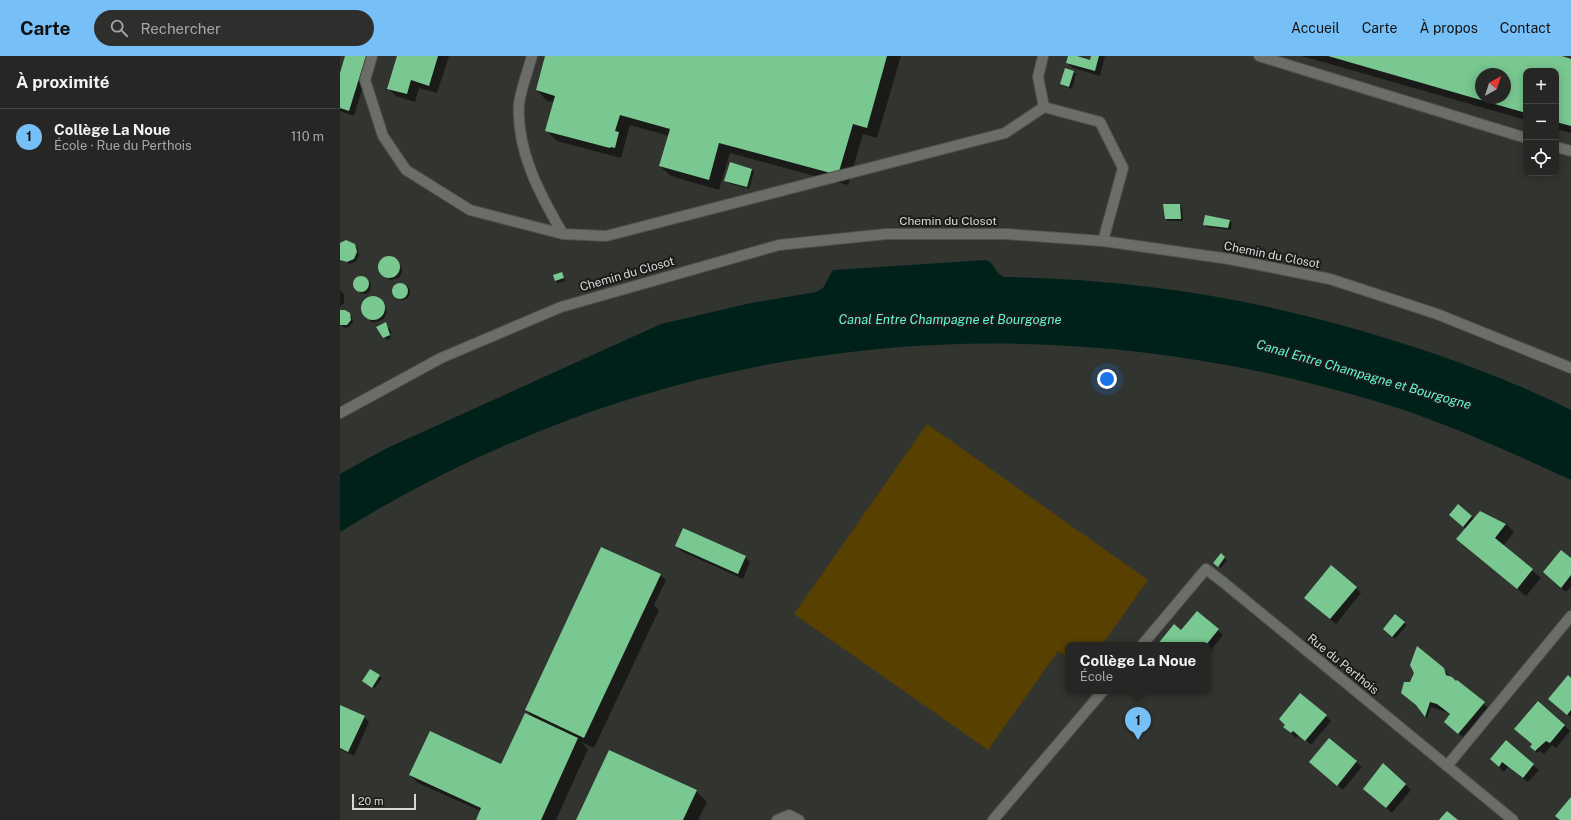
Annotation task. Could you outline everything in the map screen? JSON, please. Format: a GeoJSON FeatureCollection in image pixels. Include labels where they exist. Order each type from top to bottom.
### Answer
{"type":"FeatureCollection","features":[{"type":"Feature","properties":{"kind":"street"},"geometry":{"type":"LineString","coordinates":[[372,56],[365,80],[383,136],[406,170],[470,210],[563,234],[606,236],[1005,133],[1044,107],[1100,122],[1123,168],[1103,241]]}},
{"type":"Feature","properties":{"kind":"street"},"geometry":{"type":"LineString","coordinates":[[532,56],[519,103],[521,138],[530,169],[542,199],[563,234]]}},
{"type":"Feature","properties":{"kind":"street"},"geometry":{"type":"LineString","coordinates":[[1043,56],[1038,77],[1044,107]]}},
{"type":"Feature","properties":{"kind":"street"},"geometry":{"type":"LineString","coordinates":[[1259,56],[1523,137]]}},
{"type":"Feature","properties":{"kind":"street"},"geometry":{"type":"LineString","coordinates":[[1559,148],[1571,151]]}},
{"type":"Feature","properties":{"kind":"street","name":"Chemin du Closot"},"geometry":{"type":"LineString","coordinates":[[340,414],[441,358],[561,307],[779,245],[886,234],[1006,234],[1103,241],[1229,259],[1330,279],[1437,314],[1571,368]]}},
{"type":"Feature","properties":{"kind":"street","name":"Rue du Perthois"},"geometry":{"type":"LineString","coordinates":[[1145,642],[1206,569],[1513,820]]}},
{"type":"Feature","properties":{"kind":"street"},"geometry":{"type":"LineString","coordinates":[[1447,766],[1571,616]]}},
{"type":"Feature","properties":{"kind":"street"},"geometry":{"type":"LineString","coordinates":[[993,820],[1100,694]]}},
{"type":"Feature","properties":{"kind":"street"},"geometry":{"type":"LineString","coordinates":[[777,820],[790,815],[799,820]]}},
{"type":"Feature","properties":{"kind":"shaded area"},"geometry":{"type":"Polygon","coordinates":[[[927,424],[1148,580],[1104,642],[1065,642],[1065,655],[1058,651],[988,750],[794,614],[927,424]]]}},
{"type":"Feature","properties":{"kind":"water","name":"Canal Entre Champagne et Bourgogne"},"geometry":{"type":"Polygon","coordinates":[[[989,261],[1001,276],[1004,277],[1108,282],[1159,288],[1261,305],[1361,330],[1472,367],[1512,383],[1571,410],[1571,480],[1479,439],[1409,412],[1385,404],[1250,370],[1116,349],[981,344],[848,352],[717,375],[588,413],[462,465],[340,532],[340,474],[385,449],[661,324],[751,303],[816,292],[823,288],[833,270],[989,261]]]}},
{"type":"Feature","properties":{"kind":"building"},"geometry":{"type":"Polygon","coordinates":[[[345,56],[366,56],[349,111],[340,108],[340,73],[345,56]]]}},
{"type":"Feature","properties":{"kind":"building"},"geometry":{"type":"Polygon","coordinates":[[[397,56],[438,56],[429,86],[411,80],[407,94],[387,89],[397,56]]]}},
{"type":"Feature","properties":{"kind":"building"},"geometry":{"type":"Polygon","coordinates":[[[545,56],[887,56],[867,128],[853,124],[838,175],[719,143],[709,180],[659,166],[670,129],[620,115],[615,131],[619,132],[615,148],[545,131],[555,96],[536,90],[545,56]]]}},
{"type":"Feature","properties":{"kind":"building"},"geometry":{"type":"Polygon","coordinates":[[[1068,56],[1077,56],[1090,60],[1091,56],[1099,56],[1095,71],[1066,63],[1068,56]]]}},
{"type":"Feature","properties":{"kind":"building"},"geometry":{"type":"Polygon","coordinates":[[[1328,56],[1562,56],[1571,59],[1571,126],[1559,123],[1559,68],[1523,68],[1523,112],[1495,104],[1511,104],[1511,68],[1475,68],[1475,98],[1328,56]]]}},
{"type":"Feature","properties":{"kind":"building"},"geometry":{"type":"Polygon","coordinates":[[[1065,68],[1074,71],[1069,87],[1060,84],[1065,68]]]}},
{"type":"Feature","properties":{"kind":"building"},"geometry":{"type":"Polygon","coordinates":[[[730,162],[752,169],[747,187],[724,181],[730,162]]]}},
{"type":"Feature","properties":{"kind":"building"},"geometry":{"type":"Polygon","coordinates":[[[1163,204],[1180,204],[1181,219],[1165,219],[1163,204]]]}},
{"type":"Feature","properties":{"kind":"building"},"geometry":{"type":"Polygon","coordinates":[[[1205,215],[1230,220],[1228,228],[1203,225],[1205,215]]]}},
{"type":"Feature","properties":{"kind":"building"},"geometry":{"type":"Polygon","coordinates":[[[346,240],[355,244],[357,252],[354,259],[347,262],[340,260],[340,243],[346,240]]]}},
{"type":"Feature","properties":{"kind":"building"},"geometry":{"type":"Polygon","coordinates":[[[389,256],[397,259],[400,267],[397,275],[389,278],[381,275],[378,267],[381,259],[389,256]]]}},
{"type":"Feature","properties":{"kind":"building"},"geometry":{"type":"Polygon","coordinates":[[[562,272],[564,278],[555,281],[553,275],[562,272]]]}},
{"type":"Feature","properties":{"kind":"building"},"geometry":{"type":"Polygon","coordinates":[[[358,276],[364,276],[369,281],[367,290],[364,292],[358,292],[353,287],[353,281],[358,276]]]}},
{"type":"Feature","properties":{"kind":"building"},"geometry":{"type":"Polygon","coordinates":[[[400,283],[406,285],[408,291],[406,297],[400,299],[394,297],[392,291],[394,285],[400,283]]]}},
{"type":"Feature","properties":{"kind":"building"},"geometry":{"type":"Polygon","coordinates":[[[373,296],[378,297],[384,303],[384,313],[378,319],[373,320],[368,319],[362,313],[361,308],[362,303],[368,297],[373,296]]]}},
{"type":"Feature","properties":{"kind":"building"},"geometry":{"type":"Polygon","coordinates":[[[340,310],[345,310],[350,313],[351,320],[347,325],[340,325],[340,310]]]}},
{"type":"Feature","properties":{"kind":"building"},"geometry":{"type":"Polygon","coordinates":[[[386,322],[390,335],[383,338],[376,327],[386,322]]]}},
{"type":"Feature","properties":{"kind":"building"},"geometry":{"type":"Polygon","coordinates":[[[1458,504],[1472,516],[1463,527],[1449,515],[1458,504]]]}},
{"type":"Feature","properties":{"kind":"building"},"geometry":{"type":"Polygon","coordinates":[[[1480,511],[1506,524],[1495,538],[1533,569],[1517,589],[1456,539],[1480,511]]]}},
{"type":"Feature","properties":{"kind":"building"},"geometry":{"type":"Polygon","coordinates":[[[683,528],[746,556],[738,574],[675,546],[683,528]]]}},
{"type":"Feature","properties":{"kind":"building"},"geometry":{"type":"Polygon","coordinates":[[[601,547],[661,574],[584,738],[525,710],[601,547]]]}},
{"type":"Feature","properties":{"kind":"building"},"geometry":{"type":"Polygon","coordinates":[[[1561,550],[1571,558],[1571,575],[1561,588],[1543,572],[1561,550]]]}},
{"type":"Feature","properties":{"kind":"building"},"geometry":{"type":"Polygon","coordinates":[[[1221,553],[1225,557],[1218,567],[1213,563],[1221,553]]]}},
{"type":"Feature","properties":{"kind":"building"},"geometry":{"type":"Polygon","coordinates":[[[1331,565],[1357,587],[1330,619],[1304,598],[1331,565]]]}},
{"type":"Feature","properties":{"kind":"building"},"geometry":{"type":"Polygon","coordinates":[[[1197,611],[1219,629],[1208,642],[1159,642],[1174,624],[1181,630],[1197,611]]]}},
{"type":"Feature","properties":{"kind":"building"},"geometry":{"type":"Polygon","coordinates":[[[1395,614],[1405,622],[1392,637],[1383,629],[1395,614]]]}},
{"type":"Feature","properties":{"kind":"building"},"geometry":{"type":"Polygon","coordinates":[[[1417,646],[1444,668],[1446,675],[1452,677],[1456,681],[1457,680],[1485,702],[1458,734],[1444,722],[1450,714],[1437,704],[1430,702],[1425,717],[1416,705],[1401,693],[1404,682],[1410,682],[1414,673],[1410,665],[1417,646]]]}},
{"type":"Feature","properties":{"kind":"building"},"geometry":{"type":"Polygon","coordinates":[[[370,669],[380,675],[372,688],[362,681],[370,669]]]}},
{"type":"Feature","properties":{"kind":"building"},"geometry":{"type":"Polygon","coordinates":[[[1568,675],[1571,678],[1571,710],[1567,715],[1548,699],[1568,675]]]}},
{"type":"Feature","properties":{"kind":"building"},"geometry":{"type":"Polygon","coordinates":[[[1300,693],[1327,715],[1305,741],[1293,731],[1291,733],[1283,727],[1285,725],[1279,719],[1300,693]]]}},
{"type":"Feature","properties":{"kind":"building"},"geometry":{"type":"Polygon","coordinates":[[[1538,701],[1565,725],[1550,743],[1546,741],[1535,751],[1530,747],[1532,744],[1514,729],[1538,701]]]}},
{"type":"Feature","properties":{"kind":"building"},"geometry":{"type":"Polygon","coordinates":[[[340,705],[365,716],[348,752],[340,748],[340,705]]]}},
{"type":"Feature","properties":{"kind":"building"},"geometry":{"type":"Polygon","coordinates":[[[525,713],[578,738],[541,820],[476,820],[481,808],[409,775],[430,731],[501,764],[525,713]]]}},
{"type":"Feature","properties":{"kind":"building"},"geometry":{"type":"Polygon","coordinates":[[[1329,738],[1357,761],[1337,786],[1309,762],[1329,738]]]}},
{"type":"Feature","properties":{"kind":"building"},"geometry":{"type":"Polygon","coordinates":[[[1506,740],[1534,764],[1523,778],[1502,762],[1499,767],[1490,759],[1506,740]]]}},
{"type":"Feature","properties":{"kind":"building"},"geometry":{"type":"Polygon","coordinates":[[[609,750],[697,790],[683,820],[576,820],[609,750]]]}},
{"type":"Feature","properties":{"kind":"building"},"geometry":{"type":"Polygon","coordinates":[[[1383,763],[1406,784],[1386,808],[1363,789],[1383,763]]]}},
{"type":"Feature","properties":{"kind":"building"},"geometry":{"type":"Polygon","coordinates":[[[1571,797],[1571,820],[1560,820],[1555,816],[1571,797]]]}},
{"type":"Feature","properties":{"kind":"building"},"geometry":{"type":"Polygon","coordinates":[[[1447,811],[1458,820],[1439,820],[1447,811]]]}},
{"type":"Feature","properties":{"kind":"place","name":"Collège La Noue"},"geometry":{"type":"Point","coordinates":[1138,740]}}]}
